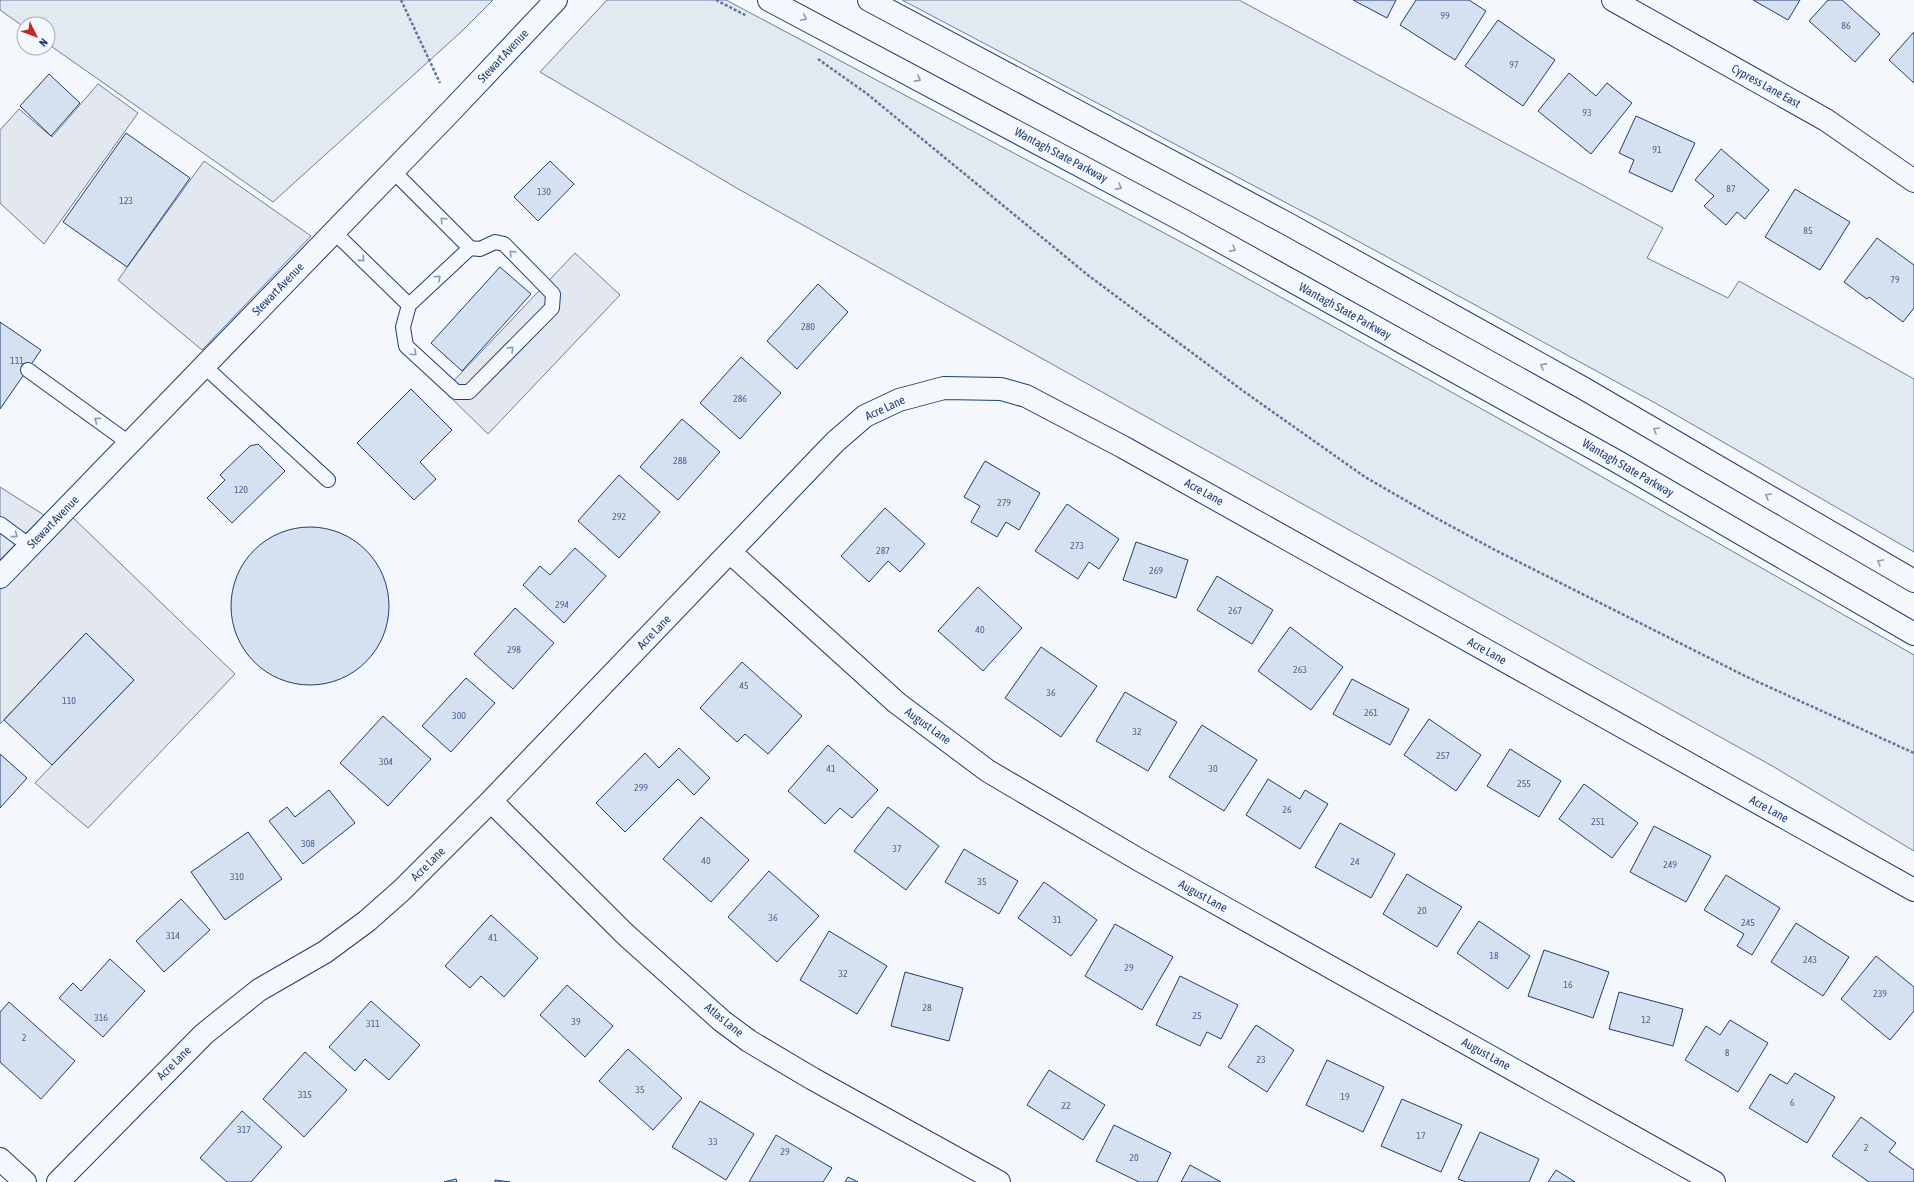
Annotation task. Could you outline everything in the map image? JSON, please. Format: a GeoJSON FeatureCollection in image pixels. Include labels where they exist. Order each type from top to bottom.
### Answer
{"type":"FeatureCollection","features":[{"type":"Feature","properties":{"kind":"main road","name":"Stewart Avenue"},"geometry":{"type":"LineString","coordinates":[[0,577],[393,171],[556,0]]}},
{"type":"Feature","properties":{"kind":"main road","name":"Wantagh State Parkway"},"geometry":{"type":"LineString","coordinates":[[769,0],[1184,221],[1618,462],[1914,634]]}},
{"type":"Feature","properties":{"kind":"main road"},"geometry":{"type":"LineString","coordinates":[[869,0],[1288,224],[1583,388],[1914,581]]}},
{"type":"Feature","properties":{"kind":"main road","name":"Cypress Lane East"},"geometry":{"type":"LineString","coordinates":[[1613,0],[1826,120],[1914,181]]}},
{"type":"Feature","properties":{"kind":"main road","name":"Acre Lane"},"geometry":{"type":"LineString","coordinates":[[58,1182],[204,1034],[259,990],[325,952],[368,921],[402,890],[491,801],[731,553],[835,442],[865,416],[899,400],[944,388],[1002,389],[1026,396],[1124,447],[1914,890]]}},
{"type":"Feature","properties":{"kind":"main road","name":"August Lane"},"geometry":{"type":"LineString","coordinates":[[731,553],[897,703],[988,770],[1141,861],[1714,1182]]}},
{"type":"Feature","properties":{"kind":"main road","name":"Atlas Lane"},"geometry":{"type":"LineString","coordinates":[[491,801],[626,935],[722,1021],[750,1041],[813,1080],[999,1182]]}},
{"type":"Feature","properties":{"kind":"main road"},"geometry":{"type":"LineString","coordinates":[[0,1159],[25,1182]]}},
{"type":"Feature","properties":{"kind":"lane"},"geometry":{"type":"LineString","coordinates":[[393,171],[470,248]]}},
{"type":"Feature","properties":{"kind":"lane"},"geometry":{"type":"LineString","coordinates":[[334,232],[409,305]]}},
{"type":"Feature","properties":{"kind":"lane"},"geometry":{"type":"LineString","coordinates":[[495,242],[504,244],[553,294],[552,308],[469,392],[456,392],[406,346],[403,327],[409,305],[470,248],[480,248],[495,242]]}},
{"type":"Feature","properties":{"kind":"lane"},"geometry":{"type":"LineString","coordinates":[[204,366],[328,480]]}},
{"type":"Feature","properties":{"kind":"lane"},"geometry":{"type":"LineString","coordinates":[[28,370],[129,443]]}},
{"type":"Feature","properties":{"kind":"lane"},"geometry":{"type":"LineString","coordinates":[[0,524],[30,546]]}},
{"type":"Feature","properties":{"kind":"path"},"geometry":{"type":"LineString","coordinates":[[401,0],[452,109]]}},
{"type":"Feature","properties":{"kind":"path"},"geometry":{"type":"LineString","coordinates":[[716,0],[751,18]]}},
{"type":"Feature","properties":{"kind":"path"},"geometry":{"type":"LineString","coordinates":[[817,58],[866,93],[1089,276],[1246,393],[1365,476],[1436,518],[1495,550],[1745,676],[1914,753]]}},
{"type":"Feature","properties":{"kind":"shaded area"},"geometry":{"type":"Polygon","coordinates":[[[0,0],[493,0],[461,32],[273,202],[56,50],[56,16],[16,16],[16,21],[0,10],[0,0]]]}},
{"type":"Feature","properties":{"kind":"shaded area"},"geometry":{"type":"Polygon","coordinates":[[[607,0],[726,0],[1198,251],[1541,442],[1914,655],[1914,851],[1774,767],[740,190],[540,72],[607,0]]]}},
{"type":"Feature","properties":{"kind":"shaded area"},"geometry":{"type":"Polygon","coordinates":[[[902,0],[1239,0],[1663,228],[1647,258],[1728,298],[1739,281],[1914,379],[1914,552],[1657,404],[1332,227],[902,0]]]}},
{"type":"Feature","properties":{"kind":"shaded area"},"geometry":{"type":"Polygon","coordinates":[[[98,84],[138,113],[44,244],[0,203],[0,130],[19,109],[52,137],[98,84]]]}},
{"type":"Feature","properties":{"kind":"shaded area"},"geometry":{"type":"Polygon","coordinates":[[[204,161],[311,236],[202,350],[118,280],[204,161]]]}},
{"type":"Feature","properties":{"kind":"shaded area"},"geometry":{"type":"Polygon","coordinates":[[[575,253],[620,295],[488,434],[444,391],[575,253]]]}},
{"type":"Feature","properties":{"kind":"shaded area"},"geometry":{"type":"Polygon","coordinates":[[[0,487],[44,515],[0,560],[0,487]]]}},
{"type":"Feature","properties":{"kind":"shaded area"},"geometry":{"type":"Polygon","coordinates":[[[64,509],[235,674],[88,828],[35,783],[134,680],[86,633],[0,724],[0,575],[64,509]]]}},
{"type":"Feature","properties":{"kind":"building"},"geometry":{"type":"Polygon","coordinates":[[[1353,0],[1396,0],[1387,18],[1353,0]]]}},
{"type":"Feature","properties":{"kind":"building"},"geometry":{"type":"Polygon","coordinates":[[[1416,0],[1469,0],[1486,11],[1455,60],[1400,25],[1416,0]]]}},
{"type":"Feature","properties":{"kind":"building"},"geometry":{"type":"Polygon","coordinates":[[[1753,0],[1800,0],[1788,20],[1753,0]]]}},
{"type":"Feature","properties":{"kind":"building"},"geometry":{"type":"Polygon","coordinates":[[[1828,0],[1842,0],[1880,34],[1855,62],[1809,21],[1828,0]]]}},
{"type":"Feature","properties":{"kind":"building"},"geometry":{"type":"Polygon","coordinates":[[[1498,20],[1555,60],[1523,106],[1465,66],[1498,20]]]}},
{"type":"Feature","properties":{"kind":"building"},"geometry":{"type":"Polygon","coordinates":[[[1914,32],[1914,83],[1889,60],[1914,32]]]}},
{"type":"Feature","properties":{"kind":"building"},"geometry":{"type":"Polygon","coordinates":[[[1569,73],[1596,96],[1607,83],[1632,103],[1591,154],[1538,111],[1569,73]]]}},
{"type":"Feature","properties":{"kind":"building"},"geometry":{"type":"Polygon","coordinates":[[[49,74],[80,103],[51,136],[20,106],[49,74]]]}},
{"type":"Feature","properties":{"kind":"building"},"geometry":{"type":"Polygon","coordinates":[[[1636,116],[1695,143],[1672,192],[1629,172],[1634,160],[1619,153],[1636,116]]]}},
{"type":"Feature","properties":{"kind":"building"},"geometry":{"type":"Polygon","coordinates":[[[126,133],[190,178],[127,267],[63,222],[126,133]]]}},
{"type":"Feature","properties":{"kind":"building"},"geometry":{"type":"Polygon","coordinates":[[[1721,149],[1769,190],[1745,219],[1737,212],[1726,225],[1704,206],[1714,196],[1695,180],[1721,149]]]}},
{"type":"Feature","properties":{"kind":"building"},"geometry":{"type":"Polygon","coordinates":[[[550,161],[574,184],[538,221],[514,197],[550,161]]]}},
{"type":"Feature","properties":{"kind":"building"},"geometry":{"type":"Polygon","coordinates":[[[1795,189],[1850,222],[1820,270],[1765,237],[1795,189]]]}},
{"type":"Feature","properties":{"kind":"building"},"geometry":{"type":"Polygon","coordinates":[[[1877,238],[1914,265],[1914,308],[1903,322],[1869,297],[1867,299],[1844,282],[1877,238]]]}},
{"type":"Feature","properties":{"kind":"building"},"geometry":{"type":"Polygon","coordinates":[[[500,267],[531,294],[462,371],[431,343],[500,267]]]}},
{"type":"Feature","properties":{"kind":"building"},"geometry":{"type":"Polygon","coordinates":[[[818,284],[848,312],[797,369],[767,341],[818,284]]]}},
{"type":"Feature","properties":{"kind":"building"},"geometry":{"type":"Polygon","coordinates":[[[0,322],[41,350],[0,409],[0,322]]]}},
{"type":"Feature","properties":{"kind":"building"},"geometry":{"type":"Polygon","coordinates":[[[741,357],[781,393],[740,439],[700,403],[741,357]]]}},
{"type":"Feature","properties":{"kind":"building"},"geometry":{"type":"Polygon","coordinates":[[[411,389],[452,430],[420,462],[436,479],[414,500],[357,443],[411,389]]]}},
{"type":"Feature","properties":{"kind":"building"},"geometry":{"type":"Polygon","coordinates":[[[682,419],[720,452],[678,500],[640,467],[682,419]]]}},
{"type":"Feature","properties":{"kind":"building"},"geometry":{"type":"Polygon","coordinates":[[[258,444],[285,471],[232,523],[207,498],[225,480],[220,475],[250,446],[258,444]]]}},
{"type":"Feature","properties":{"kind":"building"},"geometry":{"type":"Polygon","coordinates":[[[985,461],[1040,493],[1019,530],[1006,522],[997,537],[971,522],[980,506],[964,497],[985,461]]]}},
{"type":"Feature","properties":{"kind":"building"},"geometry":{"type":"Polygon","coordinates":[[[619,475],[660,512],[619,558],[578,521],[619,475]]]}},
{"type":"Feature","properties":{"kind":"building"},"geometry":{"type":"Polygon","coordinates":[[[1067,504],[1119,539],[1099,569],[1089,562],[1078,579],[1035,551],[1067,504]]]}},
{"type":"Feature","properties":{"kind":"building"},"geometry":{"type":"Polygon","coordinates":[[[885,508],[925,544],[900,572],[888,561],[869,582],[841,556],[885,508]]]}},
{"type":"Feature","properties":{"kind":"building"},"geometry":{"type":"Polygon","coordinates":[[[302,527],[318,527],[333,530],[347,536],[366,550],[376,562],[386,583],[389,606],[386,629],[376,650],[366,662],[354,672],[333,682],[318,685],[302,685],[287,682],[266,672],[254,662],[244,650],[234,629],[231,614],[231,598],[234,583],[244,562],[254,550],[266,540],[287,530],[302,527]]]}},
{"type":"Feature","properties":{"kind":"building"},"geometry":{"type":"Polygon","coordinates":[[[1136,542],[1188,560],[1176,598],[1123,580],[1136,542]]]}},
{"type":"Feature","properties":{"kind":"building"},"geometry":{"type":"Polygon","coordinates":[[[575,548],[606,576],[564,623],[523,585],[540,566],[550,575],[575,548]]]}},
{"type":"Feature","properties":{"kind":"building"},"geometry":{"type":"Polygon","coordinates":[[[1217,576],[1273,610],[1252,644],[1197,610],[1217,576]]]}},
{"type":"Feature","properties":{"kind":"building"},"geometry":{"type":"Polygon","coordinates":[[[978,587],[1022,628],[983,671],[938,631],[978,587]]]}},
{"type":"Feature","properties":{"kind":"building"},"geometry":{"type":"Polygon","coordinates":[[[515,608],[554,643],[513,689],[474,654],[515,608]]]}},
{"type":"Feature","properties":{"kind":"building"},"geometry":{"type":"Polygon","coordinates":[[[1290,627],[1343,667],[1311,710],[1258,671],[1290,627]]]}},
{"type":"Feature","properties":{"kind":"building"},"geometry":{"type":"Polygon","coordinates":[[[86,633],[134,680],[52,765],[4,720],[86,633]]]}},
{"type":"Feature","properties":{"kind":"building"},"geometry":{"type":"Polygon","coordinates":[[[1041,647],[1097,686],[1061,737],[1005,698],[1041,647]]]}},
{"type":"Feature","properties":{"kind":"building"},"geometry":{"type":"Polygon","coordinates":[[[742,662],[802,716],[768,754],[745,734],[737,742],[700,708],[742,662]]]}},
{"type":"Feature","properties":{"kind":"building"},"geometry":{"type":"Polygon","coordinates":[[[466,678],[495,703],[451,752],[422,726],[466,678]]]}},
{"type":"Feature","properties":{"kind":"building"},"geometry":{"type":"Polygon","coordinates":[[[1352,679],[1409,709],[1390,745],[1333,714],[1352,679]]]}},
{"type":"Feature","properties":{"kind":"building"},"geometry":{"type":"Polygon","coordinates":[[[1125,692],[1177,722],[1148,771],[1096,741],[1125,692]]]}},
{"type":"Feature","properties":{"kind":"building"},"geometry":{"type":"Polygon","coordinates":[[[383,716],[431,759],[388,806],[340,763],[383,716]]]}},
{"type":"Feature","properties":{"kind":"building"},"geometry":{"type":"Polygon","coordinates":[[[1429,719],[1481,755],[1456,791],[1404,755],[1429,719]]]}},
{"type":"Feature","properties":{"kind":"building"},"geometry":{"type":"Polygon","coordinates":[[[1202,725],[1257,760],[1224,811],[1169,777],[1202,725]]]}},
{"type":"Feature","properties":{"kind":"building"},"geometry":{"type":"Polygon","coordinates":[[[828,745],[878,790],[852,818],[840,808],[825,824],[788,791],[828,745]]]}},
{"type":"Feature","properties":{"kind":"building"},"geometry":{"type":"Polygon","coordinates":[[[679,748],[710,778],[694,795],[678,779],[625,832],[596,803],[645,753],[659,768],[679,748]]]}},
{"type":"Feature","properties":{"kind":"building"},"geometry":{"type":"Polygon","coordinates":[[[1510,749],[1561,781],[1539,817],[1487,786],[1510,749]]]}},
{"type":"Feature","properties":{"kind":"building"},"geometry":{"type":"Polygon","coordinates":[[[0,754],[27,778],[0,808],[0,754]]]}},
{"type":"Feature","properties":{"kind":"building"},"geometry":{"type":"Polygon","coordinates":[[[1268,779],[1300,799],[1305,790],[1328,804],[1300,849],[1246,815],[1268,779]]]}},
{"type":"Feature","properties":{"kind":"building"},"geometry":{"type":"Polygon","coordinates":[[[1584,784],[1638,823],[1612,858],[1559,819],[1584,784]]]}},
{"type":"Feature","properties":{"kind":"building"},"geometry":{"type":"Polygon","coordinates":[[[329,790],[355,823],[303,864],[269,821],[287,807],[295,817],[329,790]]]}},
{"type":"Feature","properties":{"kind":"building"},"geometry":{"type":"Polygon","coordinates":[[[888,807],[939,846],[906,890],[854,851],[888,807]]]}},
{"type":"Feature","properties":{"kind":"building"},"geometry":{"type":"Polygon","coordinates":[[[701,817],[749,860],[711,902],[663,859],[701,817]]]}},
{"type":"Feature","properties":{"kind":"building"},"geometry":{"type":"Polygon","coordinates":[[[1340,823],[1395,854],[1371,898],[1315,867],[1340,823]]]}},
{"type":"Feature","properties":{"kind":"building"},"geometry":{"type":"Polygon","coordinates":[[[1654,826],[1711,856],[1686,902],[1630,872],[1654,826]]]}},
{"type":"Feature","properties":{"kind":"building"},"geometry":{"type":"Polygon","coordinates":[[[248,832],[282,879],[225,920],[191,872],[248,832]]]}},
{"type":"Feature","properties":{"kind":"building"},"geometry":{"type":"Polygon","coordinates":[[[964,849],[1018,881],[999,914],[945,882],[964,849]]]}},
{"type":"Feature","properties":{"kind":"building"},"geometry":{"type":"Polygon","coordinates":[[[769,871],[819,916],[777,962],[728,917],[769,871]]]}},
{"type":"Feature","properties":{"kind":"building"},"geometry":{"type":"Polygon","coordinates":[[[1407,874],[1462,907],[1437,947],[1383,914],[1407,874]]]}},
{"type":"Feature","properties":{"kind":"building"},"geometry":{"type":"Polygon","coordinates":[[[1726,875],[1780,908],[1752,955],[1737,946],[1744,934],[1704,910],[1726,875]]]}},
{"type":"Feature","properties":{"kind":"building"},"geometry":{"type":"Polygon","coordinates":[[[1044,882],[1097,920],[1071,956],[1018,918],[1044,882]]]}},
{"type":"Feature","properties":{"kind":"building"},"geometry":{"type":"Polygon","coordinates":[[[181,899],[210,930],[164,972],[136,941],[181,899]]]}},
{"type":"Feature","properties":{"kind":"building"},"geometry":{"type":"Polygon","coordinates":[[[491,915],[538,958],[504,997],[481,976],[470,988],[445,966],[491,915]]]}},
{"type":"Feature","properties":{"kind":"building"},"geometry":{"type":"Polygon","coordinates":[[[1479,921],[1530,956],[1508,989],[1457,953],[1479,921]]]}},
{"type":"Feature","properties":{"kind":"building"},"geometry":{"type":"Polygon","coordinates":[[[1796,923],[1849,957],[1823,996],[1771,962],[1796,923]]]}},
{"type":"Feature","properties":{"kind":"building"},"geometry":{"type":"Polygon","coordinates":[[[1115,924],[1173,957],[1142,1010],[1085,976],[1115,924]]]}},
{"type":"Feature","properties":{"kind":"building"},"geometry":{"type":"Polygon","coordinates":[[[829,931],[887,966],[857,1014],[800,980],[829,931]]]}},
{"type":"Feature","properties":{"kind":"building"},"geometry":{"type":"Polygon","coordinates":[[[1544,950],[1609,972],[1593,1018],[1528,996],[1544,950]]]}},
{"type":"Feature","properties":{"kind":"building"},"geometry":{"type":"Polygon","coordinates":[[[1876,956],[1914,987],[1914,1011],[1890,1040],[1841,999],[1876,956]]]}},
{"type":"Feature","properties":{"kind":"building"},"geometry":{"type":"Polygon","coordinates":[[[110,959],[145,991],[103,1037],[59,998],[73,983],[81,991],[110,959]]]}},
{"type":"Feature","properties":{"kind":"building"},"geometry":{"type":"Polygon","coordinates":[[[905,972],[963,988],[949,1041],[891,1026],[905,972]]]}},
{"type":"Feature","properties":{"kind":"building"},"geometry":{"type":"Polygon","coordinates":[[[1180,976],[1238,1005],[1221,1039],[1207,1032],[1200,1046],[1156,1025],[1180,976]]]}},
{"type":"Feature","properties":{"kind":"building"},"geometry":{"type":"Polygon","coordinates":[[[567,985],[613,1026],[585,1057],[540,1015],[567,985]]]}},
{"type":"Feature","properties":{"kind":"building"},"geometry":{"type":"Polygon","coordinates":[[[1619,992],[1683,1009],[1673,1046],[1609,1029],[1619,992]]]}},
{"type":"Feature","properties":{"kind":"building"},"geometry":{"type":"Polygon","coordinates":[[[371,1001],[420,1045],[389,1080],[365,1059],[355,1071],[329,1047],[371,1001]]]}},
{"type":"Feature","properties":{"kind":"building"},"geometry":{"type":"Polygon","coordinates":[[[9,1002],[75,1061],[41,1099],[0,1062],[0,1012],[9,1002]]]}},
{"type":"Feature","properties":{"kind":"building"},"geometry":{"type":"Polygon","coordinates":[[[1730,1020],[1768,1043],[1738,1092],[1685,1060],[1706,1026],[1720,1035],[1730,1020]]]}},
{"type":"Feature","properties":{"kind":"building"},"geometry":{"type":"Polygon","coordinates":[[[1256,1025],[1294,1050],[1267,1092],[1228,1067],[1256,1025]]]}},
{"type":"Feature","properties":{"kind":"building"},"geometry":{"type":"Polygon","coordinates":[[[628,1049],[682,1098],[653,1130],[599,1081],[628,1049]]]}},
{"type":"Feature","properties":{"kind":"building"},"geometry":{"type":"Polygon","coordinates":[[[305,1052],[347,1090],[304,1137],[263,1099],[305,1052]]]}},
{"type":"Feature","properties":{"kind":"building"},"geometry":{"type":"Polygon","coordinates":[[[1327,1060],[1384,1087],[1363,1132],[1306,1105],[1327,1060]]]}},
{"type":"Feature","properties":{"kind":"building"},"geometry":{"type":"Polygon","coordinates":[[[1049,1070],[1105,1105],[1083,1140],[1027,1105],[1049,1070]]]}},
{"type":"Feature","properties":{"kind":"building"},"geometry":{"type":"Polygon","coordinates":[[[1795,1073],[1835,1097],[1807,1143],[1749,1108],[1770,1074],[1787,1084],[1795,1073]]]}},
{"type":"Feature","properties":{"kind":"building"},"geometry":{"type":"Polygon","coordinates":[[[1402,1099],[1462,1125],[1441,1172],[1381,1146],[1402,1099]]]}},
{"type":"Feature","properties":{"kind":"building"},"geometry":{"type":"Polygon","coordinates":[[[700,1101],[754,1134],[726,1180],[672,1147],[700,1101]]]}},
{"type":"Feature","properties":{"kind":"building"},"geometry":{"type":"Polygon","coordinates":[[[242,1111],[282,1147],[251,1182],[227,1182],[200,1158],[242,1111]]]}},
{"type":"Feature","properties":{"kind":"building"},"geometry":{"type":"Polygon","coordinates":[[[1861,1117],[1896,1143],[1889,1152],[1914,1170],[1914,1182],[1869,1182],[1832,1156],[1861,1117]]]}},
{"type":"Feature","properties":{"kind":"building"},"geometry":{"type":"Polygon","coordinates":[[[1114,1125],[1171,1153],[1157,1182],[1139,1182],[1096,1161],[1114,1125]]]}},
{"type":"Feature","properties":{"kind":"building"},"geometry":{"type":"Polygon","coordinates":[[[1480,1132],[1539,1159],[1529,1182],[1466,1182],[1458,1179],[1480,1132]]]}},
{"type":"Feature","properties":{"kind":"building"},"geometry":{"type":"Polygon","coordinates":[[[776,1135],[832,1168],[823,1182],[749,1182],[776,1135]]]}},
{"type":"Feature","properties":{"kind":"building"},"geometry":{"type":"Polygon","coordinates":[[[1190,1165],[1221,1182],[1181,1182],[1190,1165]]]}},
{"type":"Feature","properties":{"kind":"building"},"geometry":{"type":"Polygon","coordinates":[[[1556,1170],[1575,1182],[1548,1182],[1556,1170]]]}},
{"type":"Feature","properties":{"kind":"building"},"geometry":{"type":"Polygon","coordinates":[[[848,1177],[858,1182],[845,1182],[848,1177]]]}},
{"type":"Feature","properties":{"kind":"building"},"geometry":{"type":"Polygon","coordinates":[[[456,1179],[457,1182],[444,1182],[456,1179]]]}},
{"type":"Feature","properties":{"kind":"building"},"geometry":{"type":"Polygon","coordinates":[[[495,1180],[510,1182],[495,1182],[495,1180]]]}}]}
